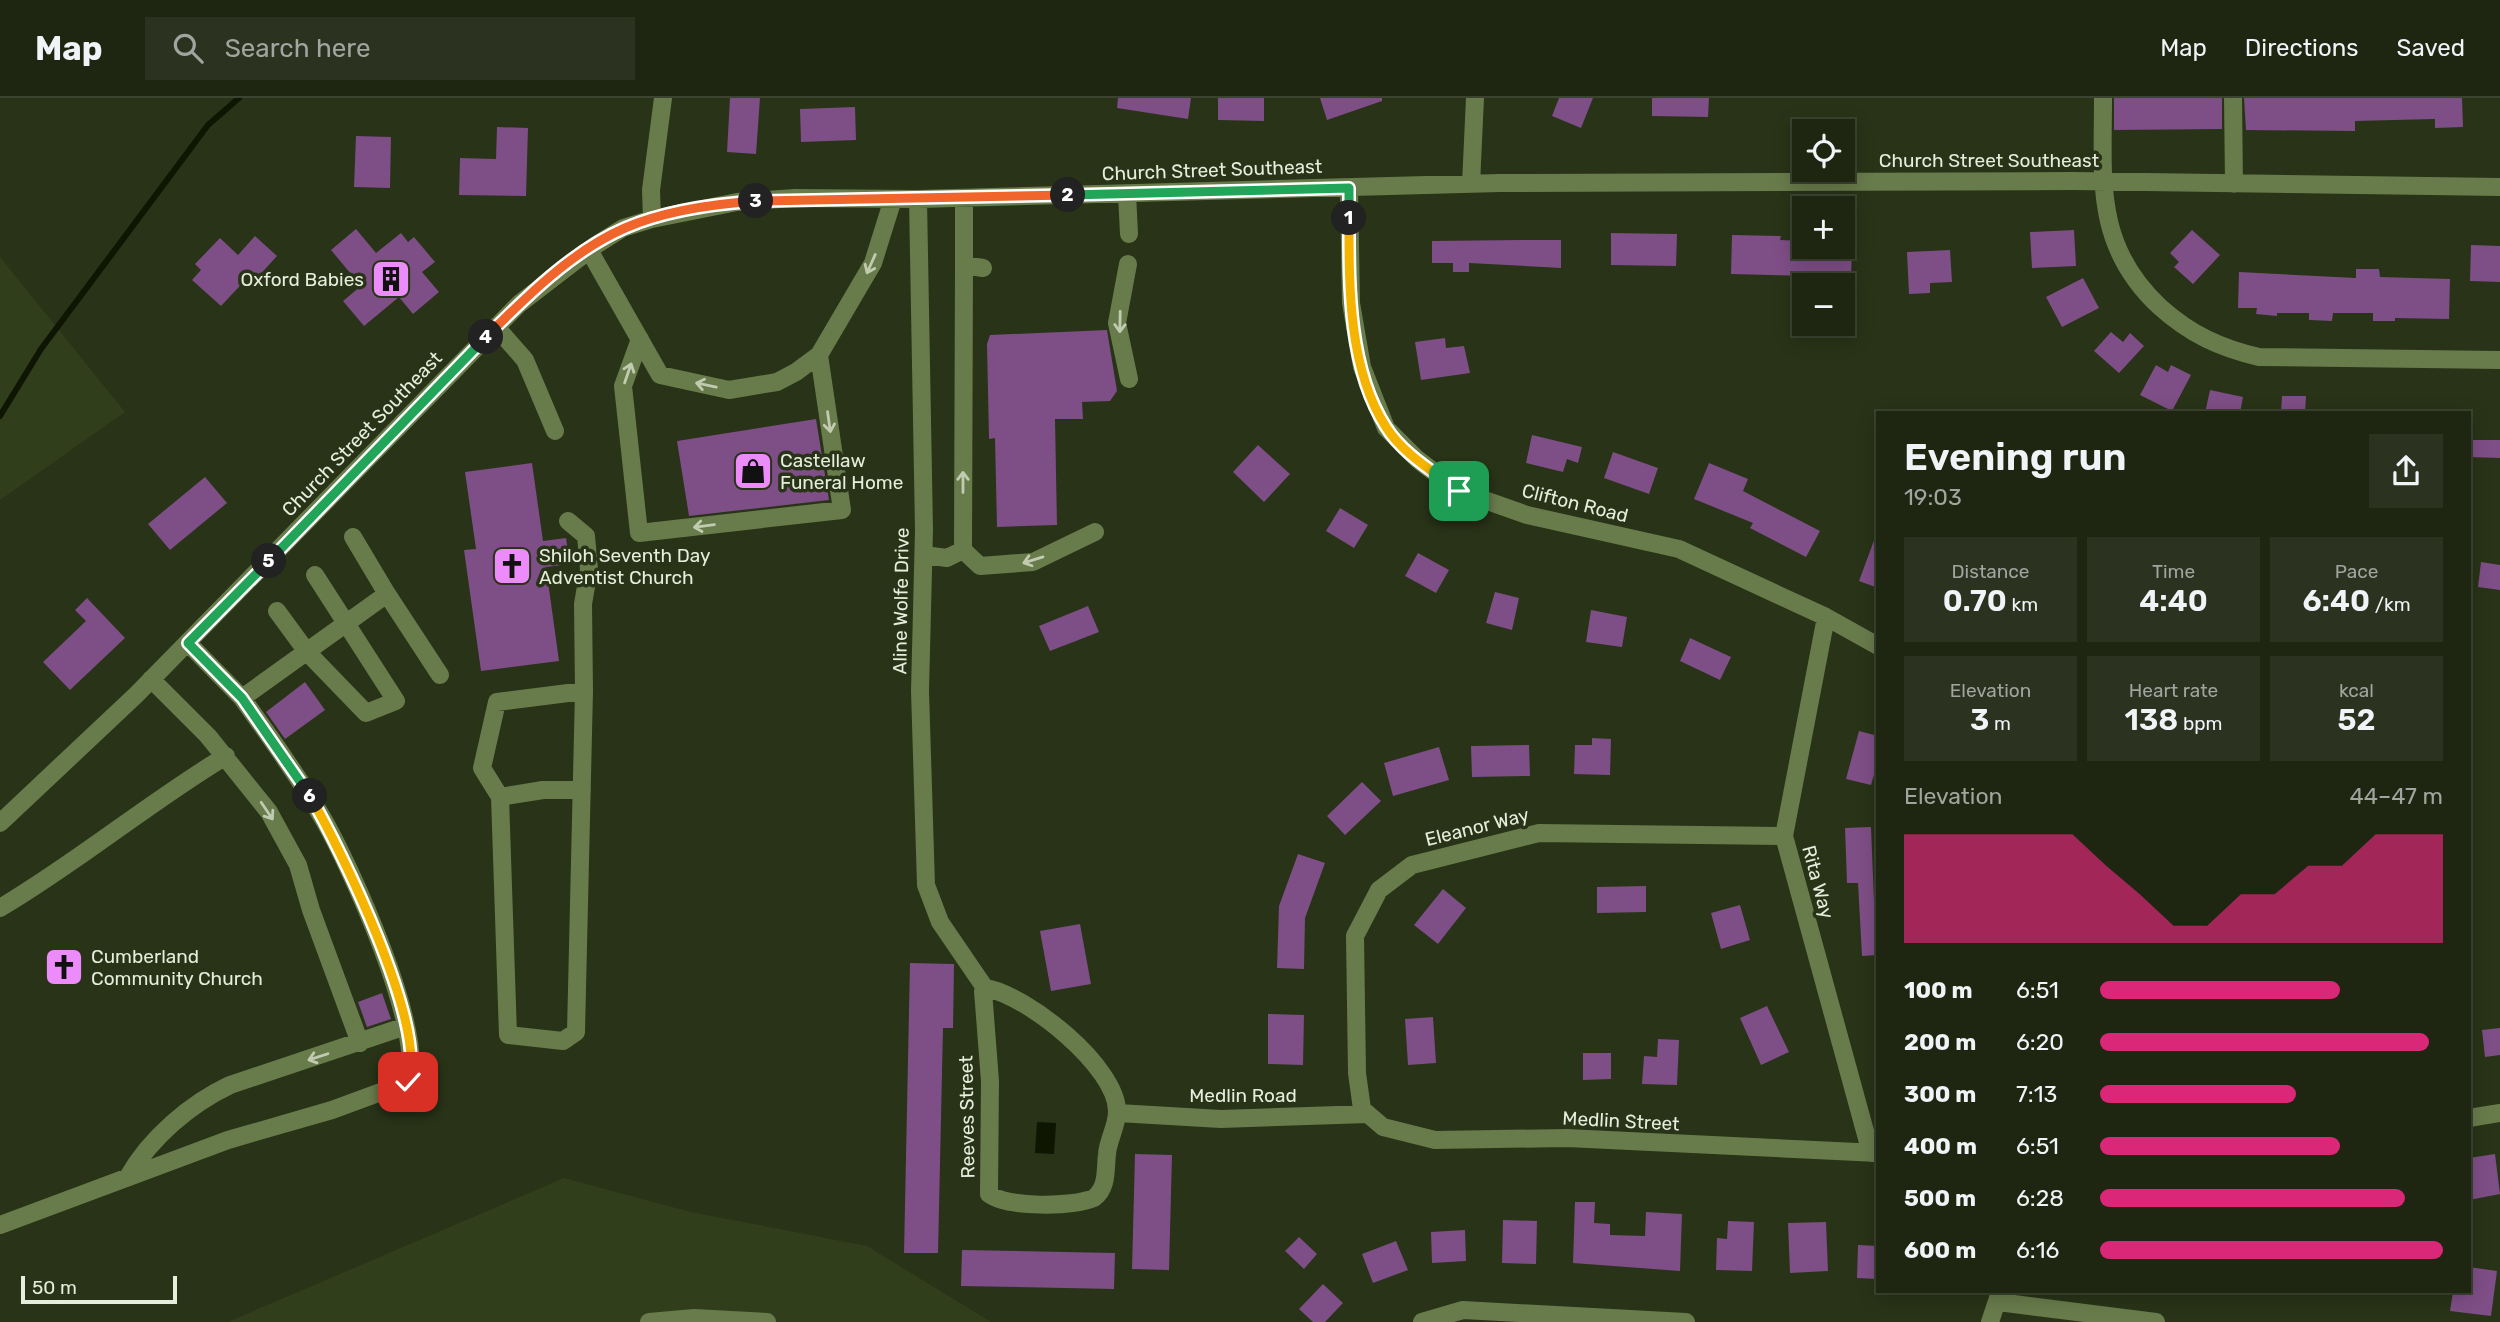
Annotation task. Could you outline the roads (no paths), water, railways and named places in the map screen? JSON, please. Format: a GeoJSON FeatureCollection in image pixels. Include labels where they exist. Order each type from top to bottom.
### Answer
{"type":"FeatureCollection","features":[{"type":"Feature","properties":{"kind":"street"},"geometry":{"type":"LineString","coordinates":[[652,219],[651,190],[663,98]]}},
{"type":"Feature","properties":{"kind":"street"},"geometry":{"type":"LineString","coordinates":[[1471,184],[1475,98]]}},
{"type":"Feature","properties":{"kind":"street"},"geometry":{"type":"LineString","coordinates":[[2103,98],[2103,181],[2112,235],[2123,265],[2155,302],[2207,341],[2259,357],[2500,360]]}},
{"type":"Feature","properties":{"kind":"street"},"geometry":{"type":"LineString","coordinates":[[2234,98],[2234,184]]}},
{"type":"Feature","properties":{"kind":"street","name":"Church Street Southeast"},"geometry":{"type":"LineString","coordinates":[[0,823],[77,754],[188,643],[496,327],[554,275],[589,250],[623,229],[652,219],[737,202],[795,198],[918,199],[1471,184],[1731,180],[2103,181],[2500,187]]}},
{"type":"Feature","properties":{"kind":"street","name":"Clifton Road"},"geometry":{"type":"LineString","coordinates":[[1349,188],[1351,303],[1362,368],[1386,428],[1417,459],[1459,491],[1527,515],[1679,549],[1826,617],[1876,645]]}},
{"type":"Feature","properties":{"kind":"street"},"geometry":{"type":"LineString","coordinates":[[1127,194],[1129,234]]}},
{"type":"Feature","properties":{"kind":"street"},"geometry":{"type":"LineString","coordinates":[[964,198],[963,550],[980,566],[1033,562],[1095,532]]}},
{"type":"Feature","properties":{"kind":"street"},"geometry":{"type":"LineString","coordinates":[[589,250],[660,375],[729,390],[777,382],[819,355],[873,263],[894,199]]}},
{"type":"Feature","properties":{"kind":"street","name":"Aline Wolfe Drive"},"geometry":{"type":"LineString","coordinates":[[918,199],[924,555],[920,691],[926,885],[940,922],[985,988]]}},
{"type":"Feature","properties":{"kind":"street"},"geometry":{"type":"LineString","coordinates":[[1128,264],[1117,323],[1129,379]]}},
{"type":"Feature","properties":{"kind":"street"},"geometry":{"type":"LineString","coordinates":[[964,265],[984,268]]}},
{"type":"Feature","properties":{"kind":"street"},"geometry":{"type":"LineString","coordinates":[[496,327],[525,360],[555,431]]}},
{"type":"Feature","properties":{"kind":"street"},"geometry":{"type":"LineString","coordinates":[[640,339],[623,387],[639,533],[842,510],[819,355]]}},
{"type":"Feature","properties":{"kind":"street"},"geometry":{"type":"LineString","coordinates":[[568,521],[586,536],[589,569],[583,604],[584,691],[576,1032],[563,1041],[508,1035],[500,797],[482,768],[497,702],[584,691]]}},
{"type":"Feature","properties":{"kind":"street"},"geometry":{"type":"LineString","coordinates":[[353,537],[440,674]]}},
{"type":"Feature","properties":{"kind":"street"},"geometry":{"type":"LineString","coordinates":[[924,555],[947,558],[963,550]]}},
{"type":"Feature","properties":{"kind":"street"},"geometry":{"type":"LineString","coordinates":[[277,611],[307,652],[366,713],[396,701],[315,575]]}},
{"type":"Feature","properties":{"kind":"street"},"geometry":{"type":"LineString","coordinates":[[242,698],[387,594]]}},
{"type":"Feature","properties":{"kind":"street","name":"Rita Way"},"geometry":{"type":"LineString","coordinates":[[1826,617],[1784,836],[1874,1153]]}},
{"type":"Feature","properties":{"kind":"street"},"geometry":{"type":"LineString","coordinates":[[0,1225],[228,1140],[332,1110],[408,1082],[411,1075],[411,1047],[394,978],[350,873],[300,780],[242,698],[188,643]]}},
{"type":"Feature","properties":{"kind":"street"},"geometry":{"type":"LineString","coordinates":[[151,679],[226,757],[269,812],[298,865],[311,910],[360,1043]]}},
{"type":"Feature","properties":{"kind":"street"},"geometry":{"type":"LineString","coordinates":[[0,908],[72,862],[175,786],[226,757]]}},
{"type":"Feature","properties":{"kind":"street"},"geometry":{"type":"LineString","coordinates":[[500,797],[543,790],[582,790]]}},
{"type":"Feature","properties":{"kind":"street","name":"Eleanor Way"},"geometry":{"type":"LineString","coordinates":[[1368,1114],[1362,1109],[1357,1073],[1355,936],[1379,890],[1412,865],[1539,832],[1784,836]]}},
{"type":"Feature","properties":{"kind":"street"},"geometry":{"type":"LineString","coordinates":[[985,988],[1009,996],[1046,1019],[1076,1044],[1103,1076],[1115,1098],[1118,1113]]}},
{"type":"Feature","properties":{"kind":"street","name":"Reeves Street"},"geometry":{"type":"LineString","coordinates":[[985,988],[983,991],[990,1081],[989,1194],[998,1201],[1011,1203],[1070,1203],[1094,1198],[1104,1184],[1108,1141],[1118,1113]]}},
{"type":"Feature","properties":{"kind":"street"},"geometry":{"type":"LineString","coordinates":[[128,1177],[153,1141],[212,1094],[230,1084],[405,1026]]}},
{"type":"Feature","properties":{"kind":"street","name":"Medlin Road"},"geometry":{"type":"LineString","coordinates":[[1118,1113],[1221,1119],[1368,1114]]}},
{"type":"Feature","properties":{"kind":"street"},"geometry":{"type":"LineString","coordinates":[[2471,1118],[2500,1113]]}},
{"type":"Feature","properties":{"kind":"street","name":"Medlin Street"},"geometry":{"type":"LineString","coordinates":[[1368,1114],[1382,1127],[1435,1140],[1567,1138],[1874,1153]]}},
{"type":"Feature","properties":{"kind":"street"},"geometry":{"type":"LineString","coordinates":[[1990,1322],[1999,1297],[2156,1322]]}},
{"type":"Feature","properties":{"kind":"street"},"geometry":{"type":"LineString","coordinates":[[1422,1322],[1463,1310],[1686,1322]]}},
{"type":"Feature","properties":{"kind":"street"},"geometry":{"type":"LineString","coordinates":[[649,1322],[694,1318],[767,1322]]}},
{"type":"Feature","properties":{"kind":"waterway"},"geometry":{"type":"LineString","coordinates":[[0,416],[41,349],[208,125],[239,98]]}},
{"type":"Feature","properties":{"kind":"place","name":"Oxford Babies"},"geometry":{"type":"Point","coordinates":[391,279]}},
{"type":"Feature","properties":{"kind":"place","name":"Castellaw Funeral Home"},"geometry":{"type":"Point","coordinates":[753,471]}},
{"type":"Feature","properties":{"kind":"place","name":"Shiloh Seventh Day Adventist Church"},"geometry":{"type":"Point","coordinates":[512,566]}},
{"type":"Feature","properties":{"kind":"place","name":"Cumberland Community Church"},"geometry":{"type":"Point","coordinates":[64,967]}}]}
